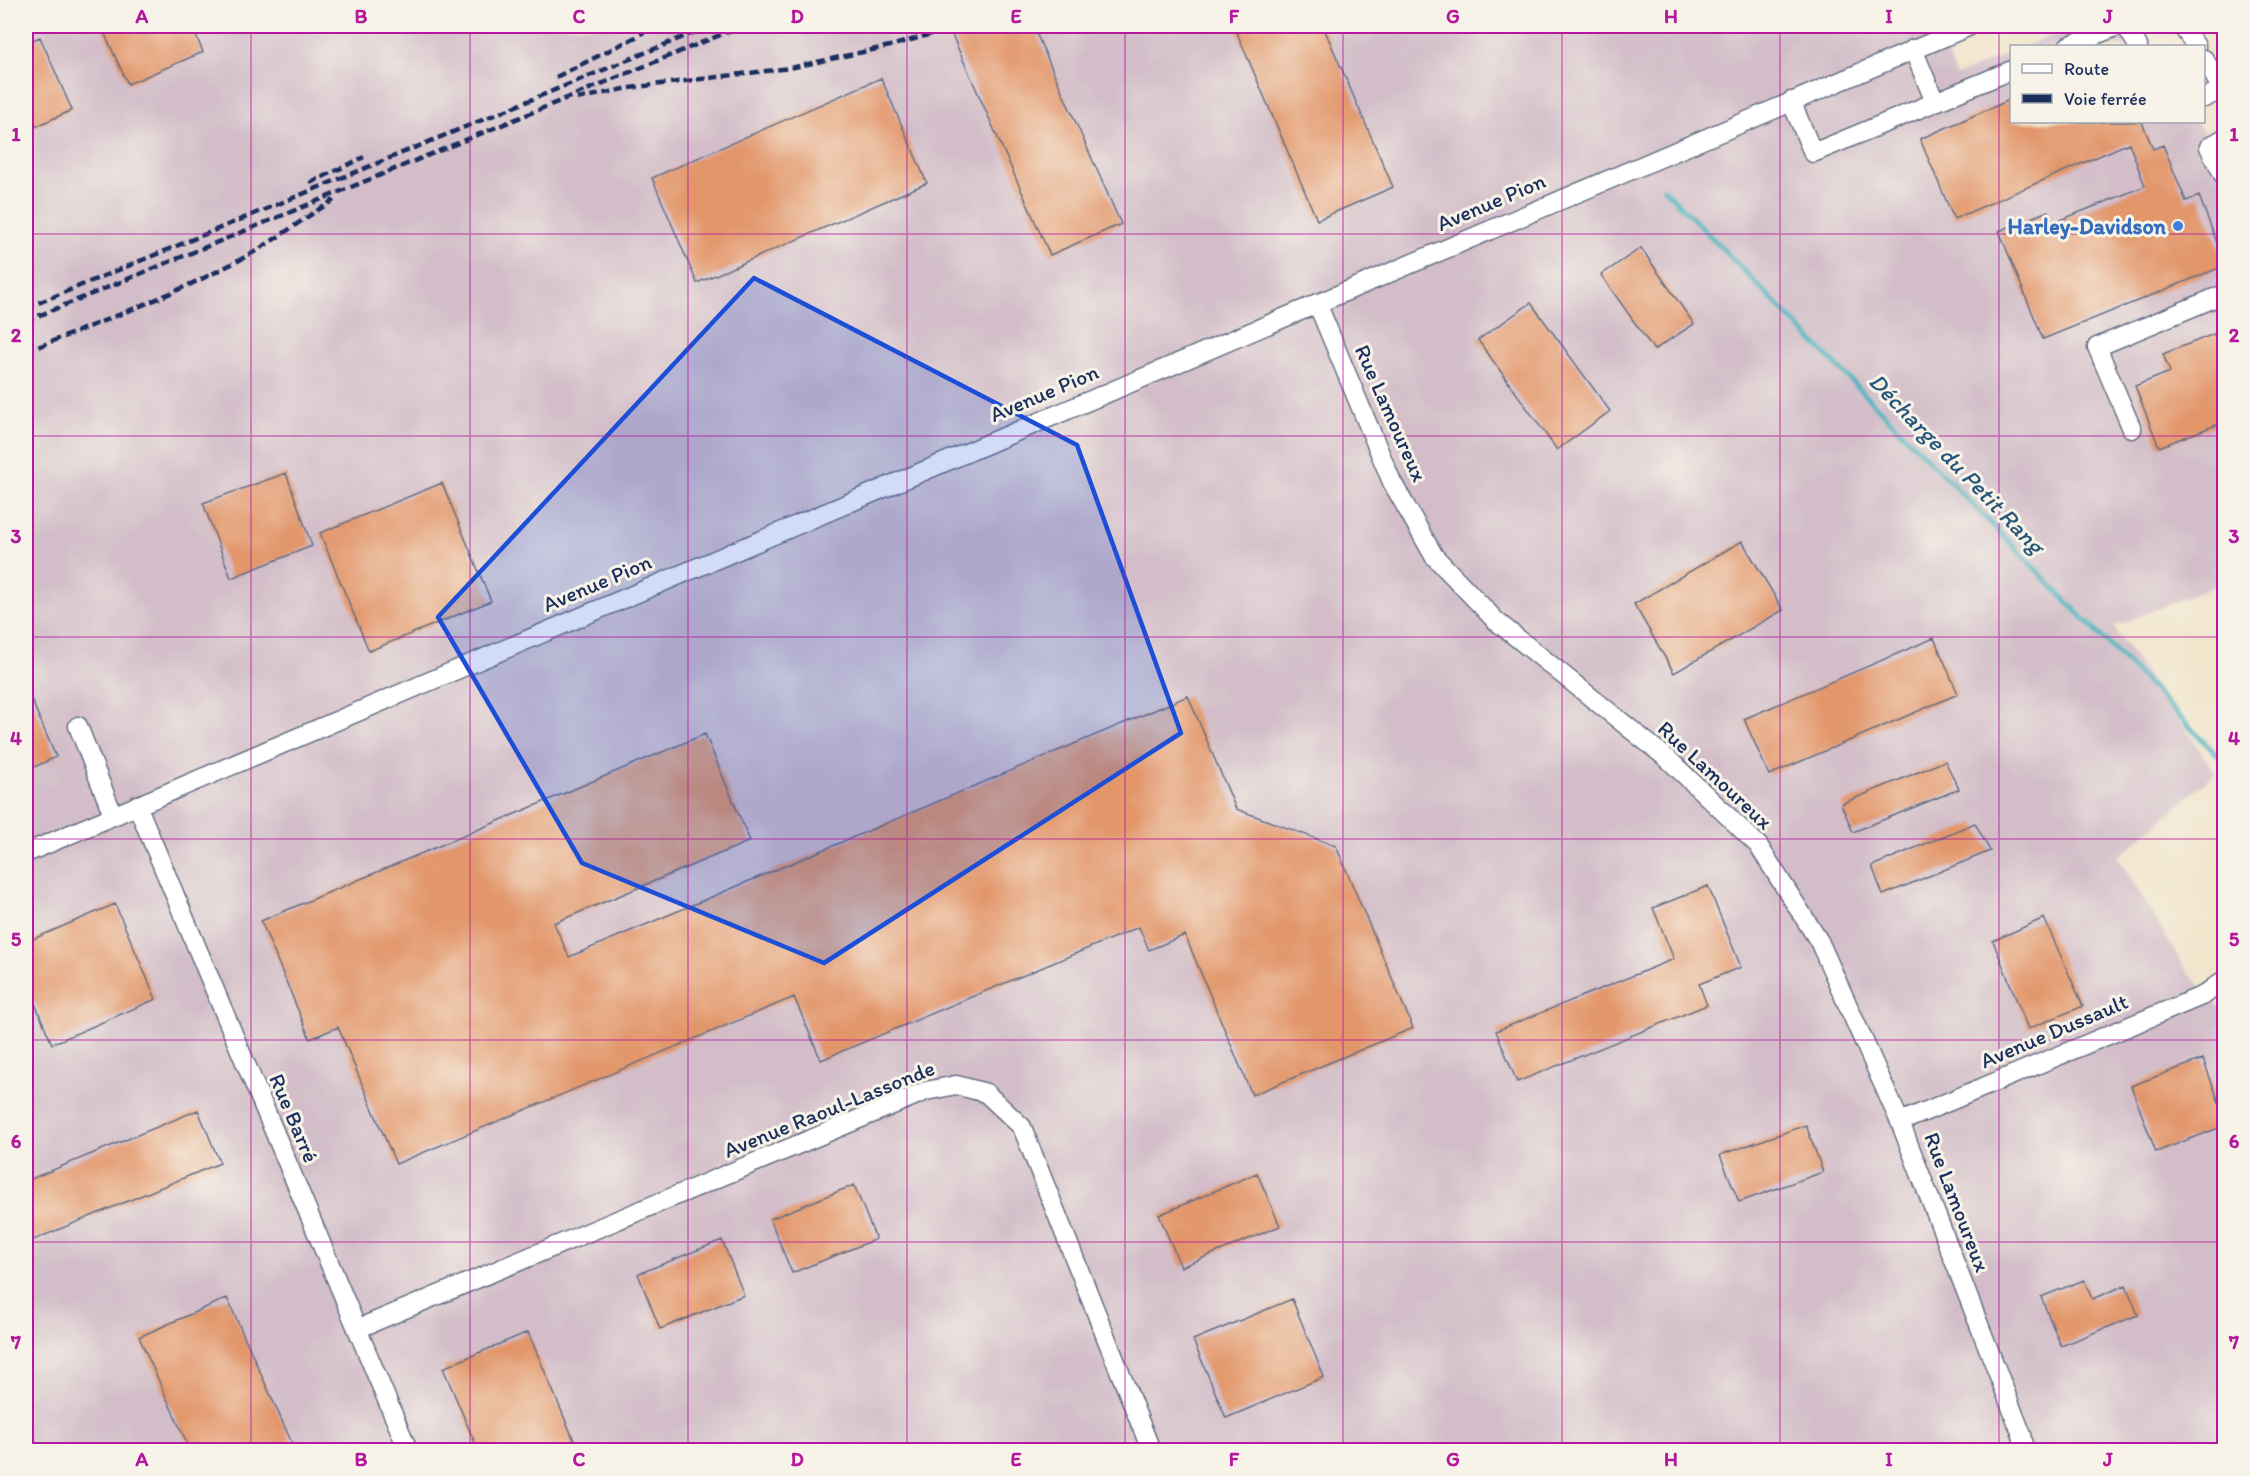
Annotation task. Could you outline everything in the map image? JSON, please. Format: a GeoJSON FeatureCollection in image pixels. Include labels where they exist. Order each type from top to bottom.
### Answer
{"type":"FeatureCollection","features":[{"type":"Feature","properties":{"kind":"street","name":"Avenue Pion"},"geometry":{"type":"LineString","coordinates":[[26,853],[1970,26]]}},
{"type":"Feature","properties":{"kind":"street"},"geometry":{"type":"LineString","coordinates":[[2070,45],[2118,26]]}},
{"type":"Feature","properties":{"kind":"street"},"geometry":{"type":"LineString","coordinates":[[2126,26],[2137,45]]}},
{"type":"Feature","properties":{"kind":"street"},"geometry":{"type":"LineString","coordinates":[[2182,26],[2195,45]]}},
{"type":"Feature","properties":{"kind":"street"},"geometry":{"type":"LineString","coordinates":[[1913,49],[1935,102]]}},
{"type":"Feature","properties":{"kind":"street"},"geometry":{"type":"LineString","coordinates":[[2205,61],[2224,90],[2205,98]]}},
{"type":"Feature","properties":{"kind":"street"},"geometry":{"type":"LineString","coordinates":[[1791,101],[1813,153],[2010,71]]}},
{"type":"Feature","properties":{"kind":"street"},"geometry":{"type":"LineString","coordinates":[[2224,138],[2209,147],[2224,176]]}},
{"type":"Feature","properties":{"kind":"street"},"geometry":{"type":"LineString","coordinates":[[2132,429],[2097,347],[2224,294]]}},
{"type":"Feature","properties":{"kind":"street","name":"Rue Lamoureux"},"geometry":{"type":"LineString","coordinates":[[1317,303],[1392,482],[1434,556],[1496,621],[1669,760],[1758,846],[1819,941],[1900,1122],[2022,1435],[2025,1450]]}},
{"type":"Feature","properties":{"kind":"street"},"geometry":{"type":"LineString","coordinates":[[78,726],[113,815]]}},
{"type":"Feature","properties":{"kind":"street","name":"Rue Barré"},"geometry":{"type":"LineString","coordinates":[[137,805],[408,1450]]}},
{"type":"Feature","properties":{"kind":"street","name":"Avenue Dussault"},"geometry":{"type":"LineString","coordinates":[[1900,1122],[2204,994],[2224,980]]}},
{"type":"Feature","properties":{"kind":"street","name":"Avenue Raoul-Lassonde"},"geometry":{"type":"LineString","coordinates":[[357,1329],[926,1091],[956,1085],[986,1093],[1022,1126],[1151,1450]]}},
{"type":"Feature","properties":{"kind":"highlighted area"},"geometry":{"type":"Polygon","coordinates":[[[754,278],[1077,445],[1181,733],[824,963],[582,863],[438,617],[754,278]]]}},
{"type":"Feature","properties":{"kind":"shaded area"},"geometry":{"type":"Polygon","coordinates":[[[26,26],[1937,26],[1956,76],[2010,52],[2010,123],[2198,123],[2224,167],[2224,582],[2113,627],[2216,773],[2118,857],[2186,970],[2224,1012],[2224,1446],[2215,1450],[26,1450],[26,26]]]}},
{"type":"Feature","properties":{"kind":"shaded area"},"geometry":{"type":"Polygon","coordinates":[[[2074,26],[2138,26],[2150,45],[2027,45],[2074,26]]]}},
{"type":"Feature","properties":{"kind":"building"},"geometry":{"type":"Polygon","coordinates":[[[101,26],[192,26],[203,52],[128,84],[101,26]]]}},
{"type":"Feature","properties":{"kind":"building"},"geometry":{"type":"Polygon","coordinates":[[[948,26],[1033,26],[1121,224],[1050,255],[948,26]]]}},
{"type":"Feature","properties":{"kind":"building"},"geometry":{"type":"Polygon","coordinates":[[[1234,26],[1323,26],[1393,187],[1317,220],[1234,26]]]}},
{"type":"Feature","properties":{"kind":"building"},"geometry":{"type":"Polygon","coordinates":[[[40,37],[72,110],[26,131],[26,43],[40,37]]]}},
{"type":"Feature","properties":{"kind":"building"},"geometry":{"type":"Polygon","coordinates":[[[881,78],[927,183],[697,283],[652,178],[881,78]]]}},
{"type":"Feature","properties":{"kind":"building"},"geometry":{"type":"Polygon","coordinates":[[[2010,100],[2010,123],[2142,123],[2153,149],[2163,145],[2186,201],[2199,196],[2224,266],[2043,339],[1999,231],[2048,211],[2053,223],[2145,186],[2129,143],[1954,219],[1920,139],[2010,100]]]}},
{"type":"Feature","properties":{"kind":"building"},"geometry":{"type":"Polygon","coordinates":[[[1641,248],[1694,324],[1654,350],[1601,275],[1641,248]]]}},
{"type":"Feature","properties":{"kind":"building"},"geometry":{"type":"Polygon","coordinates":[[[1531,303],[1610,411],[1557,450],[1478,340],[1531,303]]]}},
{"type":"Feature","properties":{"kind":"building"},"geometry":{"type":"Polygon","coordinates":[[[2224,330],[2224,422],[2159,447],[2135,386],[2170,372],[2163,354],[2224,330]]]}},
{"type":"Feature","properties":{"kind":"building"},"geometry":{"type":"Polygon","coordinates":[[[286,473],[312,546],[231,578],[203,503],[286,473]]]}},
{"type":"Feature","properties":{"kind":"building"},"geometry":{"type":"Polygon","coordinates":[[[442,483],[491,601],[369,651],[320,533],[442,483]]]}},
{"type":"Feature","properties":{"kind":"building"},"geometry":{"type":"Polygon","coordinates":[[[1742,541],[1783,610],[1674,673],[1634,604],[1742,541]]]}},
{"type":"Feature","properties":{"kind":"building"},"geometry":{"type":"Polygon","coordinates":[[[1934,638],[1958,694],[1769,775],[1744,719],[1934,638]]]}},
{"type":"Feature","properties":{"kind":"building"},"geometry":{"type":"Polygon","coordinates":[[[26,687],[56,757],[26,771],[26,687]]]}},
{"type":"Feature","properties":{"kind":"building"},"geometry":{"type":"Polygon","coordinates":[[[1188,696],[1236,809],[1336,846],[1413,1028],[1252,1095],[1185,935],[1149,950],[1139,927],[821,1060],[794,997],[396,1164],[338,1027],[310,1039],[261,921],[705,734],[750,841],[554,923],[569,957],[1188,696]]]}},
{"type":"Feature","properties":{"kind":"building"},"geometry":{"type":"Polygon","coordinates":[[[1945,761],[1959,789],[1853,832],[1841,804],[1945,761]]]}},
{"type":"Feature","properties":{"kind":"building"},"geometry":{"type":"Polygon","coordinates":[[[1975,823],[1990,851],[1883,895],[1872,866],[1975,823]]]}},
{"type":"Feature","properties":{"kind":"building"},"geometry":{"type":"Polygon","coordinates":[[[1708,886],[1741,967],[1699,984],[1707,1005],[1517,1082],[1496,1031],[1674,959],[1653,908],[1708,886]]]}},
{"type":"Feature","properties":{"kind":"building"},"geometry":{"type":"Polygon","coordinates":[[[115,904],[156,999],[52,1044],[26,982],[26,942],[115,904]]]}},
{"type":"Feature","properties":{"kind":"building"},"geometry":{"type":"Polygon","coordinates":[[[2044,918],[2083,1006],[2028,1029],[1993,941],[2044,918]]]}},
{"type":"Feature","properties":{"kind":"building"},"geometry":{"type":"Polygon","coordinates":[[[2203,1059],[2224,1116],[2224,1126],[2156,1152],[2131,1086],[2203,1059]]]}},
{"type":"Feature","properties":{"kind":"building"},"geometry":{"type":"Polygon","coordinates":[[[198,1110],[220,1163],[26,1243],[26,1181],[198,1110]]]}},
{"type":"Feature","properties":{"kind":"building"},"geometry":{"type":"Polygon","coordinates":[[[1806,1125],[1823,1172],[1739,1202],[1720,1155],[1806,1125]]]}},
{"type":"Feature","properties":{"kind":"building"},"geometry":{"type":"Polygon","coordinates":[[[1257,1173],[1280,1226],[1181,1267],[1159,1215],[1257,1173]]]}},
{"type":"Feature","properties":{"kind":"building"},"geometry":{"type":"Polygon","coordinates":[[[854,1185],[876,1239],[792,1273],[770,1219],[854,1185]]]}},
{"type":"Feature","properties":{"kind":"building"},"geometry":{"type":"Polygon","coordinates":[[[722,1240],[744,1295],[660,1329],[638,1274],[722,1240]]]}},
{"type":"Feature","properties":{"kind":"building"},"geometry":{"type":"Polygon","coordinates":[[[2084,1280],[2092,1299],[2126,1285],[2138,1315],[2061,1346],[2041,1297],[2084,1280]]]}},
{"type":"Feature","properties":{"kind":"building"},"geometry":{"type":"Polygon","coordinates":[[[227,1298],[295,1450],[190,1450],[139,1337],[227,1298]]]}},
{"type":"Feature","properties":{"kind":"building"},"geometry":{"type":"Polygon","coordinates":[[[1292,1299],[1324,1377],[1226,1418],[1193,1340],[1292,1299]]]}},
{"type":"Feature","properties":{"kind":"building"},"geometry":{"type":"Polygon","coordinates":[[[528,1332],[578,1450],[478,1450],[443,1368],[528,1332]]]}},
{"type":"Feature","properties":{"kind":"waterway","name":"Décharge du Petit Rang"},"geometry":{"type":"LineString","coordinates":[[1664,189],[2224,762]]}},
{"type":"Feature","properties":{"kind":"railway"},"geometry":{"type":"LineString","coordinates":[[556,77],[636,37],[653,26]]}},
{"type":"Feature","properties":{"kind":"railway"},"geometry":{"type":"LineString","coordinates":[[26,308],[710,26]]}},
{"type":"Feature","properties":{"kind":"railway"},"geometry":{"type":"LineString","coordinates":[[26,321],[742,26]]}},
{"type":"Feature","properties":{"kind":"railway"},"geometry":{"type":"LineString","coordinates":[[577,99],[629,88],[790,68],[890,46],[960,26]]}},
{"type":"Feature","properties":{"kind":"railway"},"geometry":{"type":"LineString","coordinates":[[310,183],[364,157]]}},
{"type":"Feature","properties":{"kind":"railway"},"geometry":{"type":"LineString","coordinates":[[26,352],[192,284],[256,250],[334,200]]}},
{"type":"Feature","properties":{"kind":"place","name":"Harley-Davidson"},"geometry":{"type":"Point","coordinates":[2178,226]}}]}
